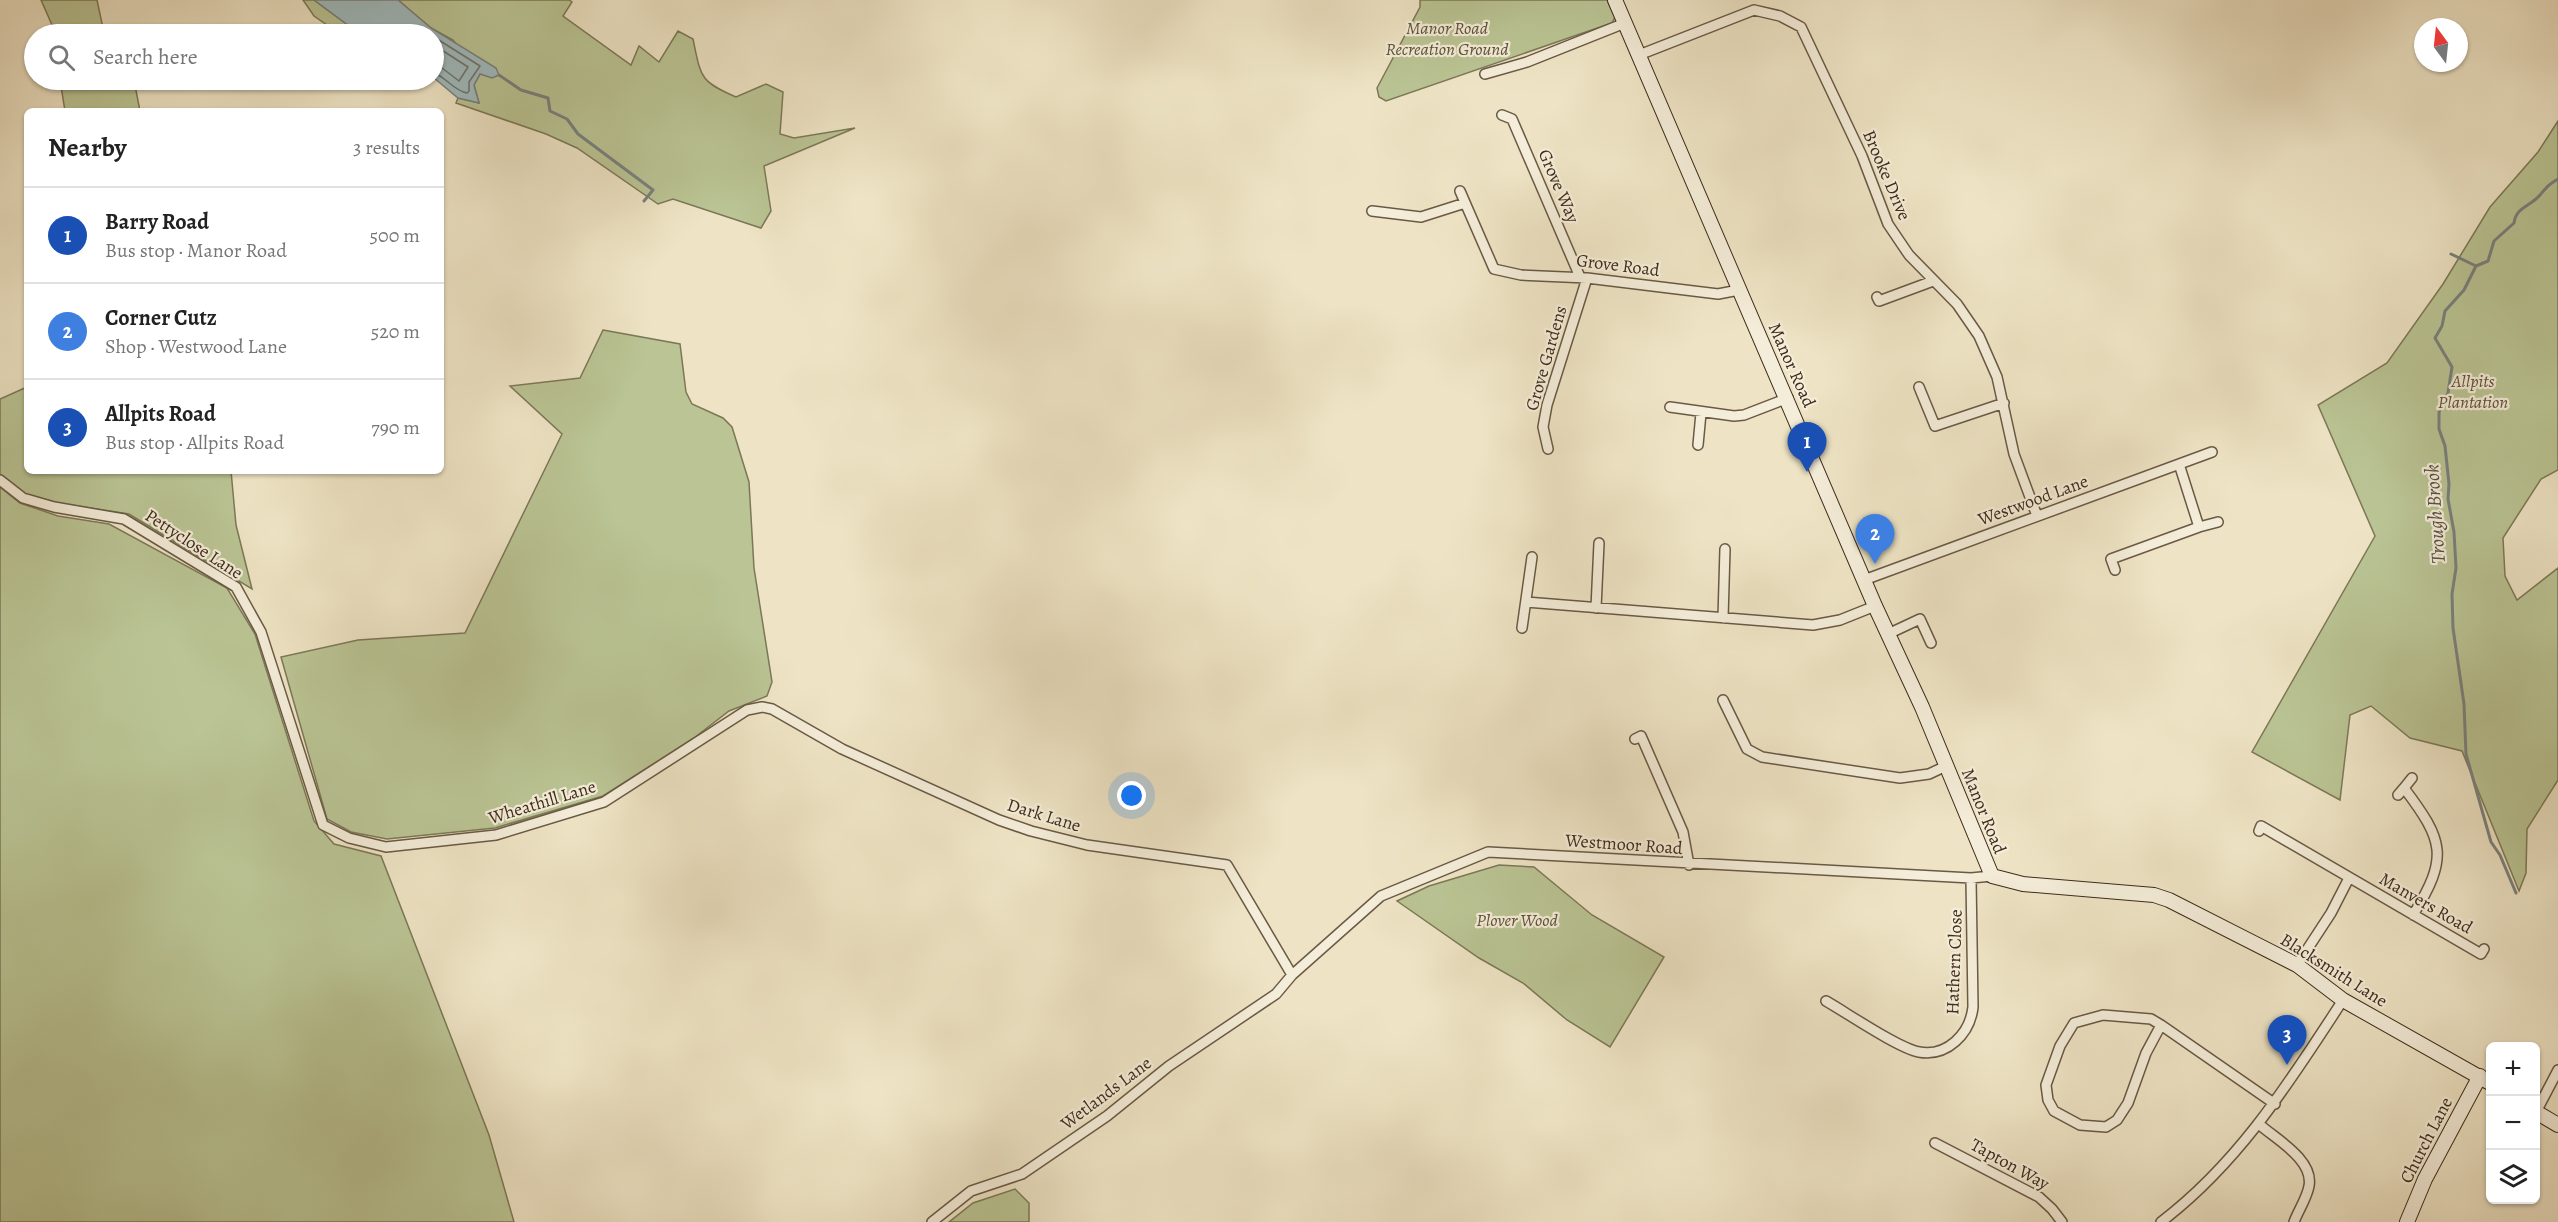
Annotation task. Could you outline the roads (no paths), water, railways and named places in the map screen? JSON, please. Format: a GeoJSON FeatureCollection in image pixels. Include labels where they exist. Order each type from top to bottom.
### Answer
{"type":"FeatureCollection","features":[{"type":"Feature","properties":{"kind":"street","name":"Manor Road"},"geometry":{"type":"LineString","coordinates":[[1615,0],[1992,876]]}},
{"type":"Feature","properties":{"kind":"street","name":"Brooke Drive"},"geometry":{"type":"LineString","coordinates":[[1639,55],[1754,10],[1780,16],[1801,27],[1862,156],[1888,224],[1909,255],[1957,304],[1979,336],[1997,377],[2014,454],[2037,516]]}},
{"type":"Feature","properties":{"kind":"street"},"geometry":{"type":"LineString","coordinates":[[1485,74],[1527,62],[1625,23]]}},
{"type":"Feature","properties":{"kind":"street","name":"Grove Way"},"geometry":{"type":"LineString","coordinates":[[1502,115],[1512,119],[1584,277]]}},
{"type":"Feature","properties":{"kind":"street"},"geometry":{"type":"LineString","coordinates":[[1372,211],[1421,217],[1465,202],[1460,191]]}},
{"type":"Feature","properties":{"kind":"street","name":"Grove Road"},"geometry":{"type":"LineString","coordinates":[[1465,202],[1494,269],[1521,275],[1584,277],[1718,294],[1739,290]]}},
{"type":"Feature","properties":{"kind":"street","name":"Grove Gardens"},"geometry":{"type":"LineString","coordinates":[[1548,449],[1543,427],[1547,405],[1584,277]]}},
{"type":"Feature","properties":{"kind":"street"},"geometry":{"type":"LineString","coordinates":[[1877,297],[1879,302],[1933,281]]}},
{"type":"Feature","properties":{"kind":"street"},"geometry":{"type":"LineString","coordinates":[[1919,387],[1935,426],[2004,403]]}},
{"type":"Feature","properties":{"kind":"street"},"geometry":{"type":"LineString","coordinates":[[1670,407],[1734,416],[1744,415],[1788,398]]}},
{"type":"Feature","properties":{"kind":"street"},"geometry":{"type":"LineString","coordinates":[[1698,445],[1701,413]]}},
{"type":"Feature","properties":{"kind":"street","name":"Westwood Lane"},"geometry":{"type":"LineString","coordinates":[[1864,580],[2212,452]]}},
{"type":"Feature","properties":{"kind":"street"},"geometry":{"type":"LineString","coordinates":[[2179,464],[2199,527]]}},
{"type":"Feature","properties":{"kind":"street","name":"Pettyclose Lane"},"geometry":{"type":"LineString","coordinates":[[0,480],[23,498],[54,507],[124,519],[236,587],[261,632],[324,825]]}},
{"type":"Feature","properties":{"kind":"street"},"geometry":{"type":"LineString","coordinates":[[2115,570],[2112,559],[2218,522]]}},
{"type":"Feature","properties":{"kind":"street"},"geometry":{"type":"LineString","coordinates":[[1596,608],[1599,543]]}},
{"type":"Feature","properties":{"kind":"street"},"geometry":{"type":"LineString","coordinates":[[1723,618],[1725,549]]}},
{"type":"Feature","properties":{"kind":"street"},"geometry":{"type":"LineString","coordinates":[[1522,628],[1532,557]]}},
{"type":"Feature","properties":{"kind":"street"},"geometry":{"type":"LineString","coordinates":[[1526,602],[1813,625],[1840,620],[1875,606]]}},
{"type":"Feature","properties":{"kind":"street"},"geometry":{"type":"LineString","coordinates":[[1888,634],[1920,619],[1931,644]]}},
{"type":"Feature","properties":{"kind":"street"},"geometry":{"type":"LineString","coordinates":[[1723,700],[1747,749],[1762,757],[1900,778],[1929,774],[1946,766]]}},
{"type":"Feature","properties":{"kind":"street","name":"Dark Lane"},"geometry":{"type":"LineString","coordinates":[[747,710],[762,707],[772,709],[842,749],[999,820],[1030,831],[1087,845],[1227,865],[1292,975]]}},
{"type":"Feature","properties":{"kind":"street","name":"Wheathill Lane"},"geometry":{"type":"LineString","coordinates":[[324,825],[349,838],[386,847],[496,835],[604,802],[747,710]]}},
{"type":"Feature","properties":{"kind":"street"},"geometry":{"type":"LineString","coordinates":[[1635,739],[1641,736],[1683,832],[1689,864]]}},
{"type":"Feature","properties":{"kind":"street"},"geometry":{"type":"LineString","coordinates":[[2412,778],[2401,792],[2428,819],[2438,849],[2434,874],[2412,915]]}},
{"type":"Feature","properties":{"kind":"street","name":"Manvers Road"},"geometry":{"type":"LineString","coordinates":[[2259,831],[2261,826],[2481,954]]}},
{"type":"Feature","properties":{"kind":"street","name":"Westmoor Road"},"geometry":{"type":"LineString","coordinates":[[1292,975],[1381,896],[1488,852],[1971,878],[1992,876]]}},
{"type":"Feature","properties":{"kind":"street","name":"Blacksmith Lane"},"geometry":{"type":"LineString","coordinates":[[1992,876],[2023,884],[2154,895],[2196,912],[2297,965],[2343,1000],[2485,1080]]}},
{"type":"Feature","properties":{"kind":"street","name":"Hathern Close"},"geometry":{"type":"LineString","coordinates":[[1826,1001],[1917,1052],[1940,1050],[1959,1039],[1967,1027],[1973,1008],[1971,878]]}},
{"type":"Feature","properties":{"kind":"street"},"geometry":{"type":"LineString","coordinates":[[2297,965],[2331,913],[2349,878]]}},
{"type":"Feature","properties":{"kind":"street","name":"Wetlands Lane"},"geometry":{"type":"LineString","coordinates":[[932,1222],[971,1191],[1022,1174],[1032,1168],[1107,1116],[1168,1066],[1276,994],[1292,975]]}},
{"type":"Feature","properties":{"kind":"street"},"geometry":{"type":"LineString","coordinates":[[2161,1222],[2223,1168],[2260,1125],[2343,1000]]}},
{"type":"Feature","properties":{"kind":"street"},"geometry":{"type":"LineString","coordinates":[[2161,1025],[2146,1053],[2128,1103],[2117,1120],[2106,1127],[2080,1125],[2054,1111],[2048,1100],[2046,1085],[2060,1046],[2074,1023],[2103,1015],[2151,1019],[2161,1025],[2275,1104]]}},
{"type":"Feature","properties":{"kind":"street"},"geometry":{"type":"LineString","coordinates":[[2540,1104],[2558,1070]]}},
{"type":"Feature","properties":{"kind":"street","name":"Church Lane"},"geometry":{"type":"LineString","coordinates":[[2407,1222],[2425,1179],[2485,1080]]}},
{"type":"Feature","properties":{"kind":"street"},"geometry":{"type":"LineString","coordinates":[[2540,1114],[2558,1125]]}},
{"type":"Feature","properties":{"kind":"street"},"geometry":{"type":"LineString","coordinates":[[2260,1125],[2301,1160],[2308,1172],[2309,1186],[2294,1222]]}},
{"type":"Feature","properties":{"kind":"street","name":"Tapton Way"},"geometry":{"type":"LineString","coordinates":[[1935,1143],[2039,1197],[2062,1222]]}},
{"type":"Feature","properties":{"kind":"water"},"geometry":{"type":"Polygon","coordinates":[[[314,0],[398,0],[426,24],[346,24],[314,0]]]}},
{"type":"Feature","properties":{"kind":"water"},"geometry":{"type":"Polygon","coordinates":[[[444,36],[496,68],[499,75],[492,78],[480,74],[474,85],[479,103],[458,98],[444,86],[444,36]]]}},
{"type":"Feature","properties":{"kind":"waterway"},"geometry":{"type":"LineString","coordinates":[[499,75],[521,90],[548,98],[550,111],[567,119],[578,134],[653,190],[644,201]]}},
{"type":"Feature","properties":{"kind":"waterway","name":"Trough Brook"},"geometry":{"type":"LineString","coordinates":[[2516,893],[2500,855],[2491,842],[2466,754],[2464,704],[2453,628],[2452,594],[2456,568],[2454,532],[2448,499],[2449,484],[2445,446],[2439,429],[2439,412],[2448,393],[2452,367],[2435,338],[2442,326],[2445,311],[2464,290],[2476,266],[2488,261],[2494,241],[2514,223],[2521,210],[2558,179]]}},
{"type":"Feature","properties":{"kind":"waterway"},"geometry":{"type":"LineString","coordinates":[[2451,254],[2476,266]]}},
{"type":"Feature","properties":{"kind":"place","name":"Barry Road"},"geometry":{"type":"Point","coordinates":[1807,472]}},
{"type":"Feature","properties":{"kind":"place","name":"Corner Cutz"},"geometry":{"type":"Point","coordinates":[1875,564]}},
{"type":"Feature","properties":{"kind":"place","name":"Allpits Road"},"geometry":{"type":"Point","coordinates":[2287,1065]}},
{"type":"Feature","properties":{"kind":"park label","name":"Manor Road Recreation Ground"},"geometry":{"type":"Point","coordinates":[1447,38]}},
{"type":"Feature","properties":{"kind":"park label","name":"Allpits Plantation"},"geometry":{"type":"Point","coordinates":[2473,391]}},
{"type":"Feature","properties":{"kind":"park label","name":"Plover Wood"},"geometry":{"type":"Point","coordinates":[1517,920]}}]}
